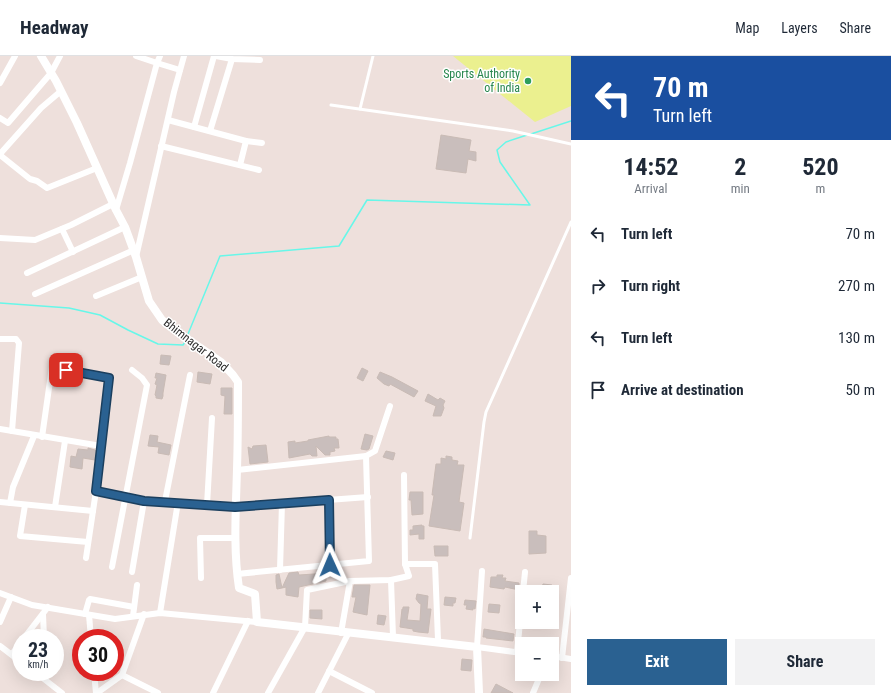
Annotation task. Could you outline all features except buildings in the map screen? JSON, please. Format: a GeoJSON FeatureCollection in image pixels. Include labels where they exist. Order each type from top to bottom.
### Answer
{"type":"FeatureCollection","features":[{"type":"Feature","properties":{"kind":"street"},"geometry":{"type":"LineString","coordinates":[[0,83],[15,56]]}},
{"type":"Feature","properties":{"kind":"street","name":"Bhimnagar Road"},"geometry":{"type":"LineString","coordinates":[[40,56],[61,91],[77,123],[114,207],[125,227],[149,301],[162,320],[221,362],[238,382],[235,507],[237,574],[239,588],[255,594],[257,622]]}},
{"type":"Feature","properties":{"kind":"street"},"geometry":{"type":"LineString","coordinates":[[0,118],[8,123],[51,73],[60,56]]}},
{"type":"Feature","properties":{"kind":"street"},"geometry":{"type":"LineString","coordinates":[[138,56],[180,70]]}},
{"type":"Feature","properties":{"kind":"street"},"geometry":{"type":"LineString","coordinates":[[0,238],[35,240],[114,207],[130,163],[160,56]]}},
{"type":"Feature","properties":{"kind":"street"},"geometry":{"type":"LineString","coordinates":[[34,294],[135,254],[184,56]]}},
{"type":"Feature","properties":{"kind":"street"},"geometry":{"type":"LineString","coordinates":[[194,127],[215,56],[232,59],[260,60]]}},
{"type":"Feature","properties":{"kind":"street"},"geometry":{"type":"LineString","coordinates":[[210,131],[232,59]]}},
{"type":"Feature","properties":{"kind":"street"},"geometry":{"type":"LineString","coordinates":[[61,91],[41,108],[0,155],[30,179],[37,181],[47,188],[98,168]]}},
{"type":"Feature","properties":{"kind":"street"},"geometry":{"type":"LineString","coordinates":[[168,120],[246,141],[262,143]]}},
{"type":"Feature","properties":{"kind":"street"},"geometry":{"type":"LineString","coordinates":[[240,165],[246,141]]}},
{"type":"Feature","properties":{"kind":"street"},"geometry":{"type":"LineString","coordinates":[[162,146],[259,170]]}},
{"type":"Feature","properties":{"kind":"street"},"geometry":{"type":"LineString","coordinates":[[27,273],[125,227]]}},
{"type":"Feature","properties":{"kind":"street"},"geometry":{"type":"LineString","coordinates":[[62,229],[73,252]]}},
{"type":"Feature","properties":{"kind":"street"},"geometry":{"type":"LineString","coordinates":[[96,296],[142,276]]}},
{"type":"Feature","properties":{"kind":"street"},"geometry":{"type":"LineString","coordinates":[[0,339],[16,339],[19,343],[12,431]]}},
{"type":"Feature","properties":{"kind":"street"},"geometry":{"type":"LineString","coordinates":[[42,437],[52,367],[109,378],[96,491],[86,558]]}},
{"type":"Feature","properties":{"kind":"street"},"geometry":{"type":"LineString","coordinates":[[112,567],[147,385],[142,378],[132,370]]}},
{"type":"Feature","properties":{"kind":"street"},"geometry":{"type":"LineString","coordinates":[[165,501],[190,375]]}},
{"type":"Feature","properties":{"kind":"street"},"geometry":{"type":"LineString","coordinates":[[237,470],[366,456],[375,451],[377,447],[390,406]]}},
{"type":"Feature","properties":{"kind":"street"},"geometry":{"type":"LineString","coordinates":[[207,504],[212,418]]}},
{"type":"Feature","properties":{"kind":"street"},"geometry":{"type":"LineString","coordinates":[[0,429],[34,436],[101,446]]}},
{"type":"Feature","properties":{"kind":"street"},"geometry":{"type":"LineString","coordinates":[[10,503],[12,487],[34,436]]}},
{"type":"Feature","properties":{"kind":"street"},"geometry":{"type":"LineString","coordinates":[[55,508],[65,441]]}},
{"type":"Feature","properties":{"kind":"street"},"geometry":{"type":"LineString","coordinates":[[237,574],[369,561],[366,456]]}},
{"type":"Feature","properties":{"kind":"street"},"geometry":{"type":"LineString","coordinates":[[268,693],[305,627],[307,590],[350,581],[391,580],[409,576],[405,564],[404,475]]}},
{"type":"Feature","properties":{"kind":"street"},"geometry":{"type":"LineString","coordinates":[[96,491],[126,496],[144,501],[165,501],[235,507],[368,497]]}},
{"type":"Feature","properties":{"kind":"street"},"geometry":{"type":"LineString","coordinates":[[329,500],[330,565]]}},
{"type":"Feature","properties":{"kind":"street"},"geometry":{"type":"LineString","coordinates":[[132,572],[144,501]]}},
{"type":"Feature","properties":{"kind":"street"},"geometry":{"type":"LineString","coordinates":[[0,502],[93,511]]}},
{"type":"Feature","properties":{"kind":"street"},"geometry":{"type":"LineString","coordinates":[[160,612],[178,502]]}},
{"type":"Feature","properties":{"kind":"street"},"geometry":{"type":"LineString","coordinates":[[280,570],[282,503]]}},
{"type":"Feature","properties":{"kind":"street"},"geometry":{"type":"LineString","coordinates":[[25,504],[20,536],[88,542]]}},
{"type":"Feature","properties":{"kind":"street"},"geometry":{"type":"LineString","coordinates":[[201,578],[200,538],[236,538]]}},
{"type":"Feature","properties":{"kind":"street"},"geometry":{"type":"LineString","coordinates":[[405,564],[435,564],[438,640]]}},
{"type":"Feature","properties":{"kind":"street"},"geometry":{"type":"LineString","coordinates":[[479,693],[477,647],[482,571]]}},
{"type":"Feature","properties":{"kind":"street"},"geometry":{"type":"LineString","coordinates":[[524,585],[525,572]]}},
{"type":"Feature","properties":{"kind":"street"},"geometry":{"type":"LineString","coordinates":[[562,658],[571,578]]}},
{"type":"Feature","properties":{"kind":"street"},"geometry":{"type":"LineString","coordinates":[[391,580],[393,637]]}},
{"type":"Feature","properties":{"kind":"street"},"geometry":{"type":"LineString","coordinates":[[318,693],[345,633],[350,581]]}},
{"type":"Feature","properties":{"kind":"street"},"geometry":{"type":"LineString","coordinates":[[133,616],[137,586]]}},
{"type":"Feature","properties":{"kind":"street"},"geometry":{"type":"LineString","coordinates":[[0,593],[32,605],[115,619],[160,612],[393,637],[515,652]]}},
{"type":"Feature","properties":{"kind":"street"},"geometry":{"type":"LineString","coordinates":[[0,622],[12,598]]}},
{"type":"Feature","properties":{"kind":"street"},"geometry":{"type":"LineString","coordinates":[[90,629],[87,614],[88,600],[90,599],[134,607]]}},
{"type":"Feature","properties":{"kind":"street"},"geometry":{"type":"LineString","coordinates":[[31,629],[48,607]]}},
{"type":"Feature","properties":{"kind":"street"},"geometry":{"type":"LineString","coordinates":[[43,614],[44,629]]}},
{"type":"Feature","properties":{"kind":"street"},"geometry":{"type":"LineString","coordinates":[[124,669],[144,614]]}},
{"type":"Feature","properties":{"kind":"street"},"geometry":{"type":"LineString","coordinates":[[213,693],[248,621]]}},
{"type":"Feature","properties":{"kind":"street"},"geometry":{"type":"LineString","coordinates":[[0,646],[12,654]]}},
{"type":"Feature","properties":{"kind":"street"},"geometry":{"type":"LineString","coordinates":[[559,657],[571,659]]}},
{"type":"Feature","properties":{"kind":"street"},"geometry":{"type":"LineString","coordinates":[[329,671],[372,693]]}},
{"type":"Feature","properties":{"kind":"street"},"geometry":{"type":"LineString","coordinates":[[124,676],[158,693]]}},
{"type":"Feature","properties":{"kind":"street"},"geometry":{"type":"LineString","coordinates":[[46,681],[62,693]]}},
{"type":"Feature","properties":{"kind":"street"},"geometry":{"type":"LineString","coordinates":[[95,681],[96,693],[113,681]]}},
{"type":"Feature","properties":{"kind":"street"},"geometry":{"type":"LineString","coordinates":[[533,693],[539,681]]}},
{"type":"Feature","properties":{"kind":"lane"},"geometry":{"type":"LineString","coordinates":[[360,109],[373,56]]}},
{"type":"Feature","properties":{"kind":"lane"},"geometry":{"type":"LineString","coordinates":[[331,105],[513,131],[571,144]]}},
{"type":"Feature","properties":{"kind":"lane"},"geometry":{"type":"LineString","coordinates":[[470,538],[486,412],[571,222]]}},
{"type":"Feature","properties":{"kind":"green space","name":"Sports Authority of India"},"geometry":{"type":"Polygon","coordinates":[[[453,56],[571,56],[571,106],[535,122],[453,56]]]}},
{"type":"Feature","properties":{"kind":"waterway"},"geometry":{"type":"LineString","coordinates":[[531,134],[571,121]]}},
{"type":"Feature","properties":{"kind":"waterway"},"geometry":{"type":"LineString","coordinates":[[188,334],[220,256],[339,246],[367,200],[530,205],[500,162],[497,150],[506,142],[527,135]]}},
{"type":"Feature","properties":{"kind":"waterway"},"geometry":{"type":"LineString","coordinates":[[0,303],[69,308],[100,315],[158,344],[183,345],[185,342]]}},
{"type":"Feature","properties":{"kind":"place","name":"Sports Authority of India"},"geometry":{"type":"Point","coordinates":[528,81]}},
{"type":"Feature","properties":{"kind":"route"},"geometry":{"type":"LineString","coordinates":[[66,370],[109,378],[96,491],[126,496],[144,501],[165,501],[235,507],[329,500],[330,565]]}}]}
